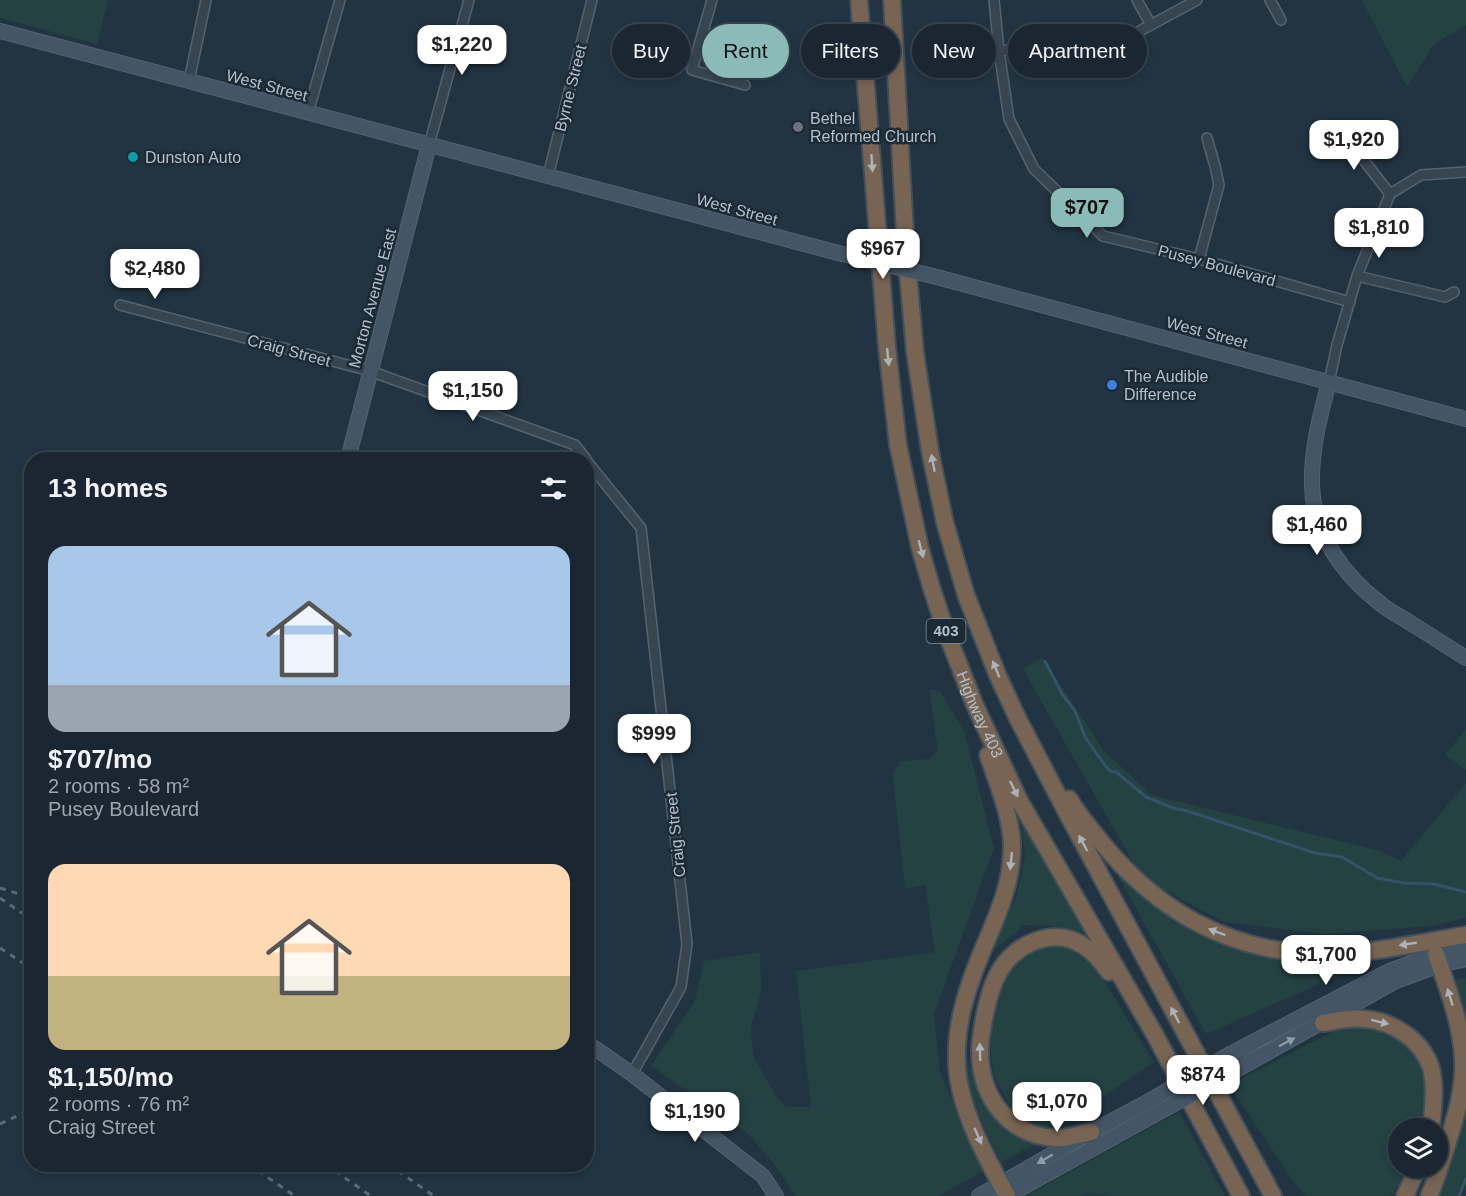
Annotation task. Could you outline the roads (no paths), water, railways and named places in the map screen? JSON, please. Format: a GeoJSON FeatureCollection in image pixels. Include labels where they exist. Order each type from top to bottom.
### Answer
{"type":"FeatureCollection","features":[{"type":"Feature","properties":{"kind":"highway","name":"Highway 403"},"geometry":{"type":"LineString","coordinates":[[860,0],[886,335],[898,445],[920,548],[945,629],[974,703],[1019,800],[1155,1035],[1241,1196]]}},
{"type":"Feature","properties":{"kind":"highway","name":"Highway 403"},"geometry":{"type":"LineString","coordinates":[[892,0],[908,273],[915,352],[930,452],[945,523],[966,595],[1017,717],[1273,1196]]}},
{"type":"Feature","properties":{"kind":"highway"},"geometry":{"type":"LineString","coordinates":[[974,703],[978,728],[994,772],[1010,828],[1012,847],[1004,900],[971,979],[960,1017],[957,1068],[964,1108],[1005,1192]]}},
{"type":"Feature","properties":{"kind":"highway"},"geometry":{"type":"LineString","coordinates":[[1017,717],[1032,734],[1072,804],[1118,862],[1150,893],[1195,922],[1246,943],[1285,951],[1316,954],[1363,952],[1466,935]]}},
{"type":"Feature","properties":{"kind":"highway"},"geometry":{"type":"LineString","coordinates":[[1091,1132],[1064,1138],[1042,1136],[1014,1125],[995,1106],[981,1067],[980,1039],[986,1004],[999,972],[1020,948],[1037,940],[1048,937],[1070,939],[1085,946],[1100,959],[1155,1035]]}},
{"type":"Feature","properties":{"kind":"highway"},"geometry":{"type":"LineString","coordinates":[[1429,1196],[1456,1114],[1464,1057],[1460,1031],[1438,960]]}},
{"type":"Feature","properties":{"kind":"highway"},"geometry":{"type":"LineString","coordinates":[[1323,1023],[1345,1019],[1364,1019],[1391,1025],[1421,1048],[1431,1070],[1434,1088],[1432,1118]]}},
{"type":"Feature","properties":{"kind":"highway"},"geometry":{"type":"LineString","coordinates":[[1218,1096],[1247,1134],[1287,1196]]}},
{"type":"Feature","properties":{"kind":"highway"},"geometry":{"type":"LineString","coordinates":[[1405,1196],[1413,1178]]}},
{"type":"Feature","properties":{"kind":"main road","name":"West Street"},"geometry":{"type":"LineString","coordinates":[[0,32],[933,276],[1466,419]]}},
{"type":"Feature","properties":{"kind":"main road","name":"Morton Avenue East"},"geometry":{"type":"LineString","coordinates":[[350,452],[429,145]]}},
{"type":"Feature","properties":{"kind":"main road"},"geometry":{"type":"LineString","coordinates":[[1329,382],[1314,445],[1312,486],[1316,511],[1323,533],[1342,567],[1382,605],[1466,658]]}},
{"type":"Feature","properties":{"kind":"main road"},"geometry":{"type":"LineString","coordinates":[[979,1196],[1005,1192],[1154,1115],[1396,981],[1466,946]]}},
{"type":"Feature","properties":{"kind":"main road"},"geometry":{"type":"LineString","coordinates":[[1005,1192],[1091,1132],[1232,1053],[1389,971],[1438,960],[1466,959]]}},
{"type":"Feature","properties":{"kind":"main road"},"geometry":{"type":"LineString","coordinates":[[594,1047],[763,1176],[776,1196]]}},
{"type":"Feature","properties":{"kind":"street"},"geometry":{"type":"LineString","coordinates":[[189,81],[206,0]]}},
{"type":"Feature","properties":{"kind":"street"},"geometry":{"type":"LineString","coordinates":[[308,113],[340,0]]}},
{"type":"Feature","properties":{"kind":"street"},"geometry":{"type":"LineString","coordinates":[[429,145],[469,0]]}},
{"type":"Feature","properties":{"kind":"street","name":"Byrne Street"},"geometry":{"type":"LineString","coordinates":[[548,176],[592,0]]}},
{"type":"Feature","properties":{"kind":"street"},"geometry":{"type":"LineString","coordinates":[[712,0],[692,70],[745,85]]}},
{"type":"Feature","properties":{"kind":"street","name":"Pusey Boulevard"},"geometry":{"type":"LineString","coordinates":[[994,0],[1009,119],[1034,169],[1103,236],[1199,259],[1350,302]]}},
{"type":"Feature","properties":{"kind":"street"},"geometry":{"type":"LineString","coordinates":[[1137,0],[1151,26]]}},
{"type":"Feature","properties":{"kind":"street"},"geometry":{"type":"LineString","coordinates":[[999,51],[1125,39],[1197,0]]}},
{"type":"Feature","properties":{"kind":"street"},"geometry":{"type":"LineString","coordinates":[[1270,0],[1281,20]]}},
{"type":"Feature","properties":{"kind":"street"},"geometry":{"type":"LineString","coordinates":[[1341,131],[1390,194]]}},
{"type":"Feature","properties":{"kind":"street"},"geometry":{"type":"LineString","coordinates":[[1199,259],[1218,185],[1207,138]]}},
{"type":"Feature","properties":{"kind":"street"},"geometry":{"type":"LineString","coordinates":[[1329,382],[1337,345],[1358,276],[1390,194],[1421,175],[1466,172]]}},
{"type":"Feature","properties":{"kind":"street"},"geometry":{"type":"LineString","coordinates":[[1358,276],[1445,297],[1454,292]]}},
{"type":"Feature","properties":{"kind":"street","name":"Craig Street"},"geometry":{"type":"LineString","coordinates":[[120,305],[370,371],[575,446],[580,452]]}},
{"type":"Feature","properties":{"kind":"street","name":"Craig Street"},"geometry":{"type":"LineString","coordinates":[[594,469],[641,528],[687,944],[681,987],[632,1074]]}},
{"type":"Feature","properties":{"kind":"waterway"},"geometry":{"type":"LineString","coordinates":[[1045,661],[1062,694],[1075,711],[1085,737],[1101,760],[1110,771],[1116,772],[1146,797],[1173,808],[1315,853],[1342,857],[1377,878],[1404,883],[1434,884],[1466,892]]}},
{"type":"Feature","properties":{"kind":"waterway"},"geometry":{"type":"LineString","coordinates":[[1459,1196],[1466,1179]]}},
{"type":"Feature","properties":{"kind":"railway"},"geometry":{"type":"LineString","coordinates":[[0,888],[24,896]]}},
{"type":"Feature","properties":{"kind":"railway"},"geometry":{"type":"LineString","coordinates":[[0,898],[24,914]]}},
{"type":"Feature","properties":{"kind":"railway"},"geometry":{"type":"LineString","coordinates":[[0,948],[24,964]]}},
{"type":"Feature","properties":{"kind":"railway"},"geometry":{"type":"LineString","coordinates":[[0,1124],[24,1113]]}},
{"type":"Feature","properties":{"kind":"railway"},"geometry":{"type":"LineString","coordinates":[[260,1172],[295,1196]]}},
{"type":"Feature","properties":{"kind":"railway"},"geometry":{"type":"LineString","coordinates":[[336,1172],[371,1196]]}},
{"type":"Feature","properties":{"kind":"railway"},"geometry":{"type":"LineString","coordinates":[[400,1172],[434,1196]]}},
{"type":"Feature","properties":{"kind":"place","name":"Bethel Reformed Church"},"geometry":{"type":"Point","coordinates":[798,127]}},
{"type":"Feature","properties":{"kind":"place","name":"Dunston Auto"},"geometry":{"type":"Point","coordinates":[133,157]}},
{"type":"Feature","properties":{"kind":"place","name":"The Audible Difference"},"geometry":{"type":"Point","coordinates":[1112,385]}}]}
